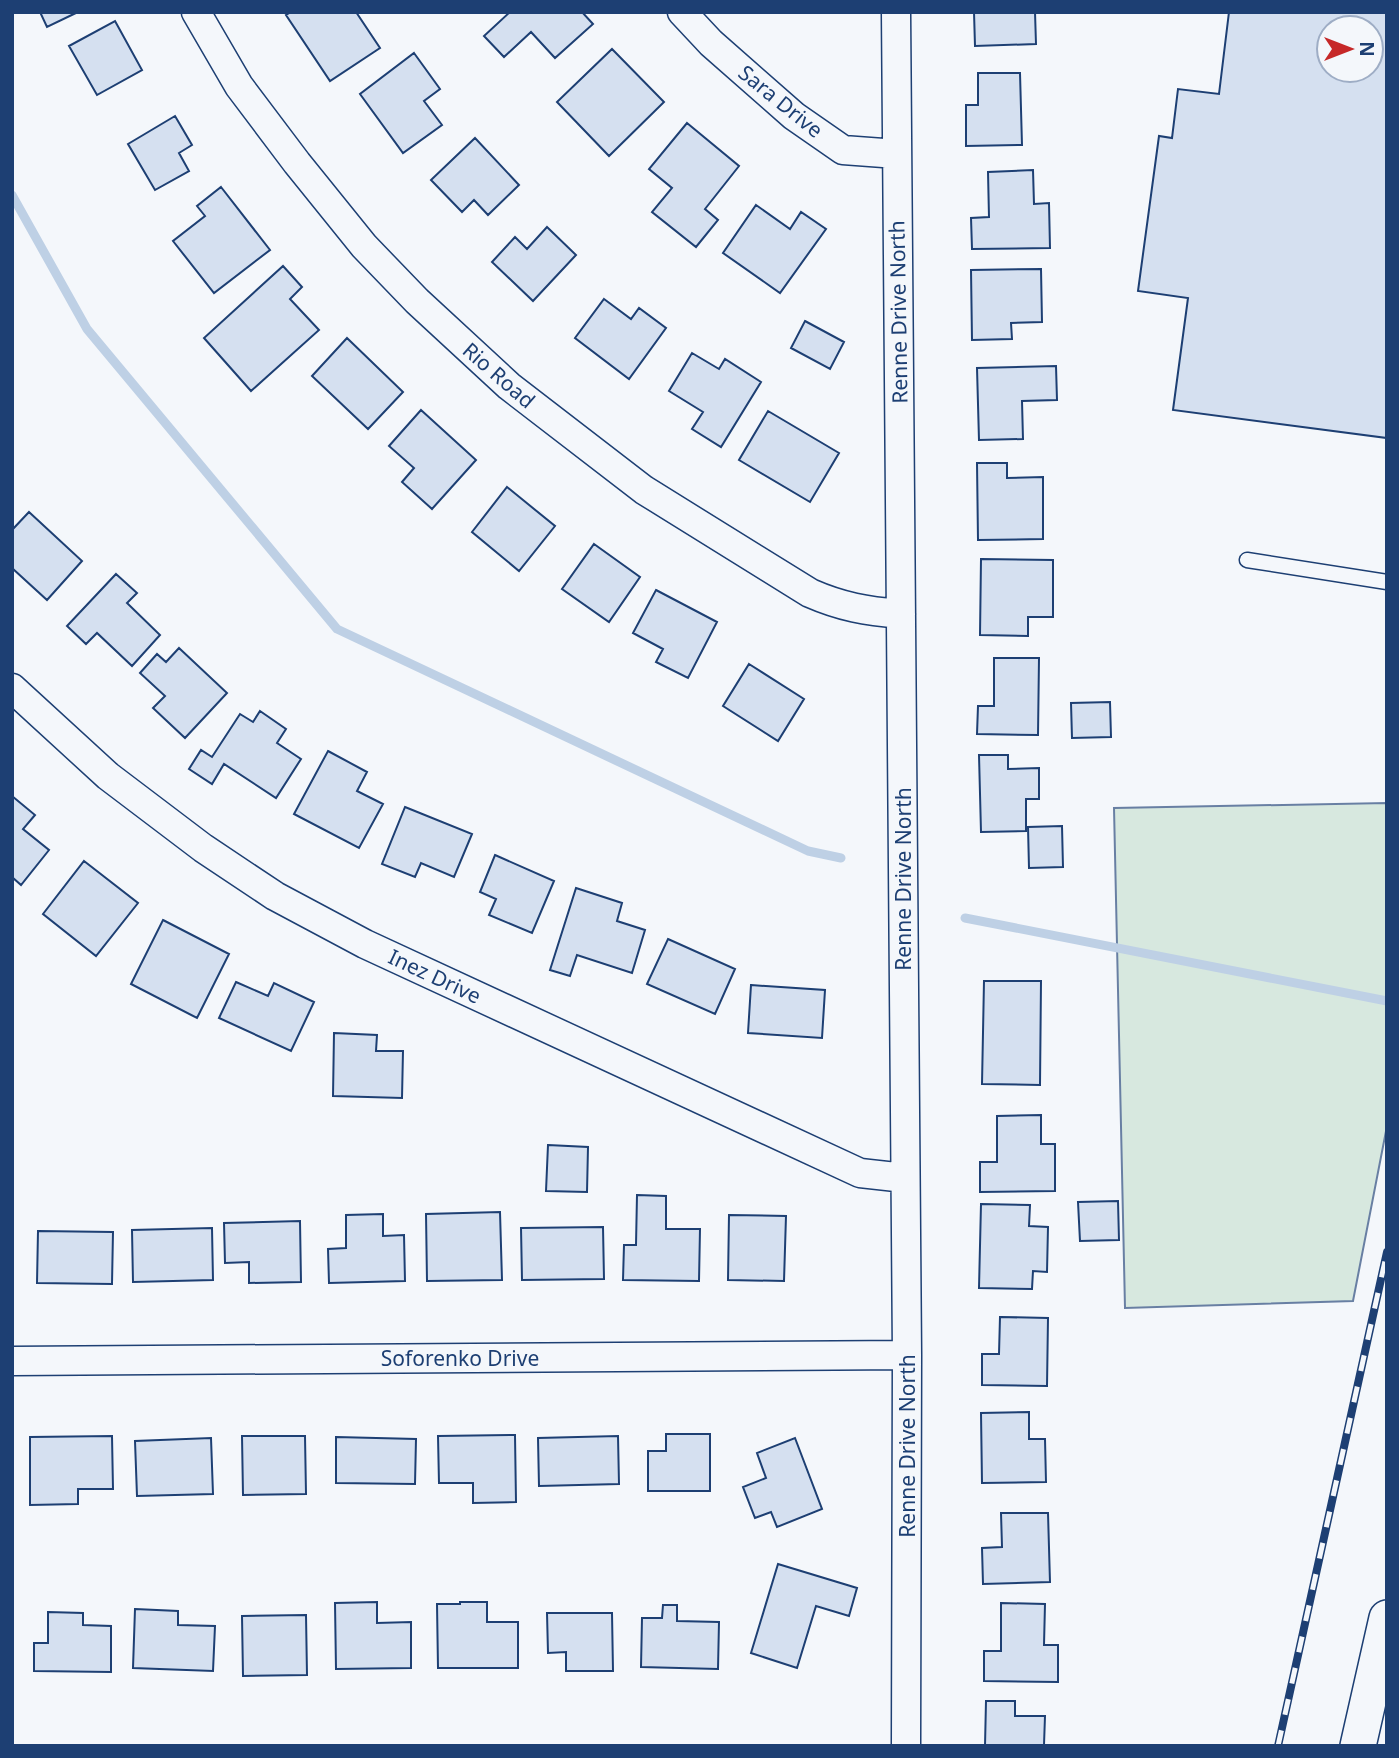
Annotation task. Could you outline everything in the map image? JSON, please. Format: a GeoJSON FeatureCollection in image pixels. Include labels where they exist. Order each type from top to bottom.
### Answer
{"type":"FeatureCollection","features":[{"type":"Feature","properties":{"kind":"street","name":"Rio Road"},"geometry":{"type":"LineString","coordinates":[[196,12],[239,86],[364,246],[509,386],[644,490],[810,593],[839,605],[901,614]]}},
{"type":"Feature","properties":{"kind":"street","name":"Sara Drive"},"geometry":{"type":"LineString","coordinates":[[682,12],[711,43],[794,116],[843,150],[897,154]]}},
{"type":"Feature","properties":{"kind":"street","name":"Renne Drive North"},"geometry":{"type":"LineString","coordinates":[[896,12],[907,1355],[906,1746]]}},
{"type":"Feature","properties":{"kind":"street","name":"Inez Drive"},"geometry":{"type":"LineString","coordinates":[[12,688],[108,776],[203,848],[275,895],[365,944],[860,1173],[905,1178]]}},
{"type":"Feature","properties":{"kind":"street","name":"Soforenko Drive"},"geometry":{"type":"LineString","coordinates":[[12,1361],[907,1355]]}},
{"type":"Feature","properties":{"kind":"street"},"geometry":{"type":"LineString","coordinates":[[1359,1746],[1387,1618]]}},
{"type":"Feature","properties":{"kind":"lane"},"geometry":{"type":"LineString","coordinates":[[1247,560],[1387,582]]}},
{"type":"Feature","properties":{"kind":"shaded area"},"geometry":{"type":"Polygon","coordinates":[[[1387,803],[1387,1126],[1353,1301],[1125,1308],[1114,808],[1387,803]]]}},
{"type":"Feature","properties":{"kind":"building"},"geometry":{"type":"Polygon","coordinates":[[[40,12],[78,12],[47,27],[40,12]]]}},
{"type":"Feature","properties":{"kind":"building"},"geometry":{"type":"Polygon","coordinates":[[[291,12],[356,12],[380,48],[330,81],[286,15],[291,12]]]}},
{"type":"Feature","properties":{"kind":"building"},"geometry":{"type":"Polygon","coordinates":[[[510,12],[582,12],[593,24],[555,58],[531,32],[504,57],[484,36],[510,12]]]}},
{"type":"Feature","properties":{"kind":"building"},"geometry":{"type":"Polygon","coordinates":[[[974,12],[1035,12],[1036,44],[975,46],[974,12]]]}},
{"type":"Feature","properties":{"kind":"building"},"geometry":{"type":"Polygon","coordinates":[[[1229,12],[1387,12],[1387,438],[1173,410],[1188,298],[1138,291],[1159,136],[1172,138],[1178,89],[1219,94],[1229,12]]]}},
{"type":"Feature","properties":{"kind":"building"},"geometry":{"type":"Polygon","coordinates":[[[115,21],[142,70],[97,95],[69,46],[115,21]]]}},
{"type":"Feature","properties":{"kind":"building"},"geometry":{"type":"Polygon","coordinates":[[[612,49],[664,102],[609,156],[557,102],[612,49]]]}},
{"type":"Feature","properties":{"kind":"building"},"geometry":{"type":"Polygon","coordinates":[[[414,53],[440,89],[424,101],[442,125],[403,153],[360,94],[414,53]]]}},
{"type":"Feature","properties":{"kind":"building"},"geometry":{"type":"Polygon","coordinates":[[[978,73],[1020,73],[1022,145],[966,146],[966,105],[978,105],[978,73]]]}},
{"type":"Feature","properties":{"kind":"building"},"geometry":{"type":"Polygon","coordinates":[[[175,116],[192,145],[179,153],[189,171],[155,190],[128,144],[175,116]]]}},
{"type":"Feature","properties":{"kind":"building"},"geometry":{"type":"Polygon","coordinates":[[[687,123],[739,166],[705,209],[718,220],[696,247],[652,212],[672,188],[649,169],[687,123]]]}},
{"type":"Feature","properties":{"kind":"building"},"geometry":{"type":"Polygon","coordinates":[[[475,138],[519,185],[488,215],[474,200],[462,212],[431,180],[475,138]]]}},
{"type":"Feature","properties":{"kind":"building"},"geometry":{"type":"Polygon","coordinates":[[[1033,170],[1034,204],[1049,203],[1050,248],[972,249],[971,218],[989,217],[988,172],[1033,170]]]}},
{"type":"Feature","properties":{"kind":"building"},"geometry":{"type":"Polygon","coordinates":[[[221,187],[270,250],[214,293],[173,241],[205,216],[197,206],[221,187]]]}},
{"type":"Feature","properties":{"kind":"building"},"geometry":{"type":"Polygon","coordinates":[[[756,205],[790,229],[801,212],[826,229],[780,293],[723,253],[756,205]]]}},
{"type":"Feature","properties":{"kind":"building"},"geometry":{"type":"Polygon","coordinates":[[[547,227],[576,255],[533,301],[492,262],[515,237],[527,249],[547,227]]]}},
{"type":"Feature","properties":{"kind":"building"},"geometry":{"type":"Polygon","coordinates":[[[283,266],[302,287],[290,299],[319,330],[251,391],[204,338],[283,266]]]}},
{"type":"Feature","properties":{"kind":"building"},"geometry":{"type":"Polygon","coordinates":[[[1041,269],[1042,322],[1011,323],[1012,339],[972,340],[971,270],[1041,269]]]}},
{"type":"Feature","properties":{"kind":"building"},"geometry":{"type":"Polygon","coordinates":[[[604,299],[631,319],[639,308],[666,328],[629,379],[575,338],[604,299]]]}},
{"type":"Feature","properties":{"kind":"building"},"geometry":{"type":"Polygon","coordinates":[[[805,321],[844,342],[830,369],[791,348],[805,321]]]}},
{"type":"Feature","properties":{"kind":"building"},"geometry":{"type":"Polygon","coordinates":[[[347,338],[403,392],[368,429],[312,376],[347,338]]]}},
{"type":"Feature","properties":{"kind":"building"},"geometry":{"type":"Polygon","coordinates":[[[692,353],[719,369],[725,359],[761,382],[721,447],[692,429],[703,412],[669,391],[692,353]]]}},
{"type":"Feature","properties":{"kind":"building"},"geometry":{"type":"Polygon","coordinates":[[[1056,366],[1057,400],[1022,401],[1023,439],[979,440],[977,368],[1056,366]]]}},
{"type":"Feature","properties":{"kind":"building"},"geometry":{"type":"Polygon","coordinates":[[[421,410],[476,460],[432,509],[402,482],[414,468],[389,446],[421,410]]]}},
{"type":"Feature","properties":{"kind":"building"},"geometry":{"type":"Polygon","coordinates":[[[768,411],[839,453],[810,502],[739,460],[768,411]]]}},
{"type":"Feature","properties":{"kind":"building"},"geometry":{"type":"Polygon","coordinates":[[[977,463],[1007,463],[1007,478],[1043,477],[1043,539],[978,540],[977,463]]]}},
{"type":"Feature","properties":{"kind":"building"},"geometry":{"type":"Polygon","coordinates":[[[507,487],[555,526],[519,571],[472,532],[507,487]]]}},
{"type":"Feature","properties":{"kind":"building"},"geometry":{"type":"Polygon","coordinates":[[[29,512],[82,561],[47,600],[12,568],[12,530],[29,512]]]}},
{"type":"Feature","properties":{"kind":"building"},"geometry":{"type":"Polygon","coordinates":[[[594,544],[640,577],[609,622],[562,589],[594,544]]]}},
{"type":"Feature","properties":{"kind":"building"},"geometry":{"type":"Polygon","coordinates":[[[981,559],[1053,560],[1053,617],[1028,617],[1028,636],[980,635],[981,559]]]}},
{"type":"Feature","properties":{"kind":"building"},"geometry":{"type":"Polygon","coordinates":[[[116,574],[137,593],[127,603],[160,635],[132,666],[97,633],[86,644],[67,626],[116,574]]]}},
{"type":"Feature","properties":{"kind":"building"},"geometry":{"type":"Polygon","coordinates":[[[656,590],[717,622],[688,678],[656,662],[663,649],[633,633],[656,590]]]}},
{"type":"Feature","properties":{"kind":"building"},"geometry":{"type":"Polygon","coordinates":[[[179,648],[227,693],[185,738],[153,708],[165,696],[140,673],[157,654],[166,662],[179,648]]]}},
{"type":"Feature","properties":{"kind":"building"},"geometry":{"type":"Polygon","coordinates":[[[994,658],[1039,658],[1038,735],[977,734],[978,706],[994,706],[994,658]]]}},
{"type":"Feature","properties":{"kind":"building"},"geometry":{"type":"Polygon","coordinates":[[[749,664],[804,699],[778,741],[723,706],[749,664]]]}},
{"type":"Feature","properties":{"kind":"building"},"geometry":{"type":"Polygon","coordinates":[[[1110,702],[1111,737],[1072,738],[1071,703],[1110,702]]]}},
{"type":"Feature","properties":{"kind":"building"},"geometry":{"type":"Polygon","coordinates":[[[260,711],[286,729],[277,743],[301,759],[276,798],[224,764],[212,784],[189,769],[201,750],[212,757],[240,714],[253,722],[260,711]]]}},
{"type":"Feature","properties":{"kind":"building"},"geometry":{"type":"Polygon","coordinates":[[[328,751],[367,772],[357,791],[383,804],[359,848],[294,814],[328,751]]]}},
{"type":"Feature","properties":{"kind":"building"},"geometry":{"type":"Polygon","coordinates":[[[979,755],[1008,755],[1008,769],[1039,768],[1039,799],[1026,799],[1026,831],[981,832],[979,755]]]}},
{"type":"Feature","properties":{"kind":"building"},"geometry":{"type":"Polygon","coordinates":[[[12,796],[35,815],[23,829],[49,850],[21,885],[12,877],[12,796]]]}},
{"type":"Feature","properties":{"kind":"building"},"geometry":{"type":"Polygon","coordinates":[[[405,807],[472,834],[454,877],[421,863],[415,877],[382,864],[405,807]]]}},
{"type":"Feature","properties":{"kind":"building"},"geometry":{"type":"Polygon","coordinates":[[[1062,826],[1063,867],[1029,868],[1028,827],[1062,826]]]}},
{"type":"Feature","properties":{"kind":"building"},"geometry":{"type":"Polygon","coordinates":[[[495,855],[554,881],[532,933],[489,915],[496,899],[480,892],[495,855]]]}},
{"type":"Feature","properties":{"kind":"building"},"geometry":{"type":"Polygon","coordinates":[[[84,861],[138,903],[96,956],[43,914],[84,861]]]}},
{"type":"Feature","properties":{"kind":"building"},"geometry":{"type":"Polygon","coordinates":[[[576,888],[622,903],[617,921],[645,930],[632,973],[577,955],[570,976],[550,970],[576,888]]]}},
{"type":"Feature","properties":{"kind":"building"},"geometry":{"type":"Polygon","coordinates":[[[163,920],[229,954],[197,1018],[131,984],[163,920]]]}},
{"type":"Feature","properties":{"kind":"building"},"geometry":{"type":"Polygon","coordinates":[[[668,939],[735,969],[715,1014],[647,984],[668,939]]]}},
{"type":"Feature","properties":{"kind":"building"},"geometry":{"type":"Polygon","coordinates":[[[984,981],[1041,981],[1040,1085],[982,1084],[984,981]]]}},
{"type":"Feature","properties":{"kind":"building"},"geometry":{"type":"Polygon","coordinates":[[[236,982],[268,996],[274,983],[314,1002],[291,1051],[219,1018],[236,982]]]}},
{"type":"Feature","properties":{"kind":"building"},"geometry":{"type":"Polygon","coordinates":[[[751,985],[825,990],[822,1038],[748,1033],[751,985]]]}},
{"type":"Feature","properties":{"kind":"building"},"geometry":{"type":"Polygon","coordinates":[[[334,1033],[377,1035],[376,1051],[403,1051],[402,1098],[333,1096],[334,1033]]]}},
{"type":"Feature","properties":{"kind":"building"},"geometry":{"type":"Polygon","coordinates":[[[1041,1115],[1041,1144],[1055,1144],[1055,1191],[980,1192],[980,1162],[997,1162],[997,1116],[1041,1115]]]}},
{"type":"Feature","properties":{"kind":"building"},"geometry":{"type":"Polygon","coordinates":[[[548,1145],[588,1147],[587,1192],[546,1191],[548,1145]]]}},
{"type":"Feature","properties":{"kind":"building"},"geometry":{"type":"Polygon","coordinates":[[[637,1195],[666,1196],[666,1229],[700,1229],[699,1281],[623,1280],[624,1245],[636,1245],[637,1195]]]}},
{"type":"Feature","properties":{"kind":"building"},"geometry":{"type":"Polygon","coordinates":[[[1118,1201],[1119,1240],[1080,1241],[1078,1202],[1118,1201]]]}},
{"type":"Feature","properties":{"kind":"building"},"geometry":{"type":"Polygon","coordinates":[[[981,1204],[1030,1205],[1029,1226],[1048,1227],[1047,1272],[1033,1271],[1032,1289],[979,1288],[981,1204]]]}},
{"type":"Feature","properties":{"kind":"building"},"geometry":{"type":"Polygon","coordinates":[[[500,1212],[502,1280],[427,1281],[426,1214],[500,1212]]]}},
{"type":"Feature","properties":{"kind":"building"},"geometry":{"type":"Polygon","coordinates":[[[383,1214],[383,1236],[404,1235],[405,1281],[329,1283],[328,1249],[346,1248],[346,1215],[383,1214]]]}},
{"type":"Feature","properties":{"kind":"building"},"geometry":{"type":"Polygon","coordinates":[[[729,1215],[786,1216],[784,1281],[728,1280],[729,1215]]]}},
{"type":"Feature","properties":{"kind":"building"},"geometry":{"type":"Polygon","coordinates":[[[300,1221],[301,1282],[249,1283],[249,1262],[225,1263],[224,1223],[300,1221]]]}},
{"type":"Feature","properties":{"kind":"building"},"geometry":{"type":"Polygon","coordinates":[[[603,1227],[604,1279],[522,1280],[521,1228],[603,1227]]]}},
{"type":"Feature","properties":{"kind":"building"},"geometry":{"type":"Polygon","coordinates":[[[212,1228],[213,1280],[133,1282],[132,1230],[212,1228]]]}},
{"type":"Feature","properties":{"kind":"building"},"geometry":{"type":"Polygon","coordinates":[[[38,1231],[113,1232],[112,1284],[37,1283],[38,1231]]]}},
{"type":"Feature","properties":{"kind":"building"},"geometry":{"type":"Polygon","coordinates":[[[1000,1317],[1048,1318],[1047,1386],[982,1385],[982,1354],[999,1354],[1000,1317]]]}},
{"type":"Feature","properties":{"kind":"building"},"geometry":{"type":"Polygon","coordinates":[[[1029,1412],[1029,1439],[1045,1439],[1046,1482],[982,1483],[981,1413],[1029,1412]]]}},
{"type":"Feature","properties":{"kind":"building"},"geometry":{"type":"Polygon","coordinates":[[[666,1434],[710,1434],[710,1491],[648,1491],[648,1451],[666,1451],[666,1434]]]}},
{"type":"Feature","properties":{"kind":"building"},"geometry":{"type":"Polygon","coordinates":[[[515,1435],[516,1502],[473,1503],[473,1483],[439,1483],[438,1436],[515,1435]]]}},
{"type":"Feature","properties":{"kind":"building"},"geometry":{"type":"Polygon","coordinates":[[[112,1436],[113,1489],[78,1489],[78,1504],[30,1505],[30,1437],[112,1436]]]}},
{"type":"Feature","properties":{"kind":"building"},"geometry":{"type":"Polygon","coordinates":[[[242,1436],[305,1436],[306,1494],[243,1495],[242,1436]]]}},
{"type":"Feature","properties":{"kind":"building"},"geometry":{"type":"Polygon","coordinates":[[[618,1436],[619,1484],[539,1486],[538,1438],[618,1436]]]}},
{"type":"Feature","properties":{"kind":"building"},"geometry":{"type":"Polygon","coordinates":[[[336,1437],[416,1439],[415,1484],[336,1483],[336,1437]]]}},
{"type":"Feature","properties":{"kind":"building"},"geometry":{"type":"Polygon","coordinates":[[[211,1438],[213,1494],[137,1496],[135,1441],[211,1438]]]}},
{"type":"Feature","properties":{"kind":"building"},"geometry":{"type":"Polygon","coordinates":[[[795,1438],[822,1509],[777,1527],[771,1512],[755,1518],[743,1487],[766,1478],[757,1453],[795,1438]]]}},
{"type":"Feature","properties":{"kind":"building"},"geometry":{"type":"Polygon","coordinates":[[[1001,1513],[1048,1513],[1050,1582],[983,1584],[982,1548],[1002,1547],[1001,1513]]]}},
{"type":"Feature","properties":{"kind":"building"},"geometry":{"type":"Polygon","coordinates":[[[778,1564],[857,1588],[849,1616],[816,1606],[797,1668],[751,1653],[778,1564]]]}},
{"type":"Feature","properties":{"kind":"building"},"geometry":{"type":"Polygon","coordinates":[[[377,1602],[377,1623],[411,1622],[411,1668],[336,1669],[335,1603],[377,1602]]]}},
{"type":"Feature","properties":{"kind":"building"},"geometry":{"type":"Polygon","coordinates":[[[487,1602],[487,1622],[518,1622],[518,1668],[438,1668],[437,1604],[487,1602]]]}},
{"type":"Feature","properties":{"kind":"building"},"geometry":{"type":"Polygon","coordinates":[[[1001,1603],[1045,1604],[1044,1645],[1058,1645],[1058,1682],[984,1681],[984,1651],[1001,1651],[1001,1603]]]}},
{"type":"Feature","properties":{"kind":"building"},"geometry":{"type":"Polygon","coordinates":[[[663,1605],[677,1605],[677,1621],[719,1622],[718,1669],[641,1667],[642,1618],[662,1618],[663,1605]]]}},
{"type":"Feature","properties":{"kind":"building"},"geometry":{"type":"Polygon","coordinates":[[[135,1609],[178,1611],[178,1625],[215,1626],[213,1671],[133,1668],[135,1609]]]}},
{"type":"Feature","properties":{"kind":"building"},"geometry":{"type":"Polygon","coordinates":[[[48,1612],[83,1613],[83,1625],[111,1626],[111,1672],[34,1671],[34,1643],[48,1643],[48,1612]]]}},
{"type":"Feature","properties":{"kind":"building"},"geometry":{"type":"Polygon","coordinates":[[[547,1613],[612,1613],[613,1671],[566,1671],[566,1652],[548,1653],[547,1613]]]}},
{"type":"Feature","properties":{"kind":"building"},"geometry":{"type":"Polygon","coordinates":[[[306,1615],[307,1675],[243,1676],[242,1616],[306,1615]]]}},
{"type":"Feature","properties":{"kind":"building"},"geometry":{"type":"Polygon","coordinates":[[[986,1701],[1015,1701],[1015,1716],[1045,1716],[1044,1745],[985,1746],[986,1701]]]}},
{"type":"Feature","properties":{"kind":"waterway"},"geometry":{"type":"LineString","coordinates":[[12,195],[87,329],[337,629],[808,851],[841,858]]}},
{"type":"Feature","properties":{"kind":"waterway"},"geometry":{"type":"LineString","coordinates":[[965,918],[1387,1001]]}},
{"type":"Feature","properties":{"kind":"railway"},"geometry":{"type":"LineString","coordinates":[[1278,1746],[1387,1252]]}}]}
